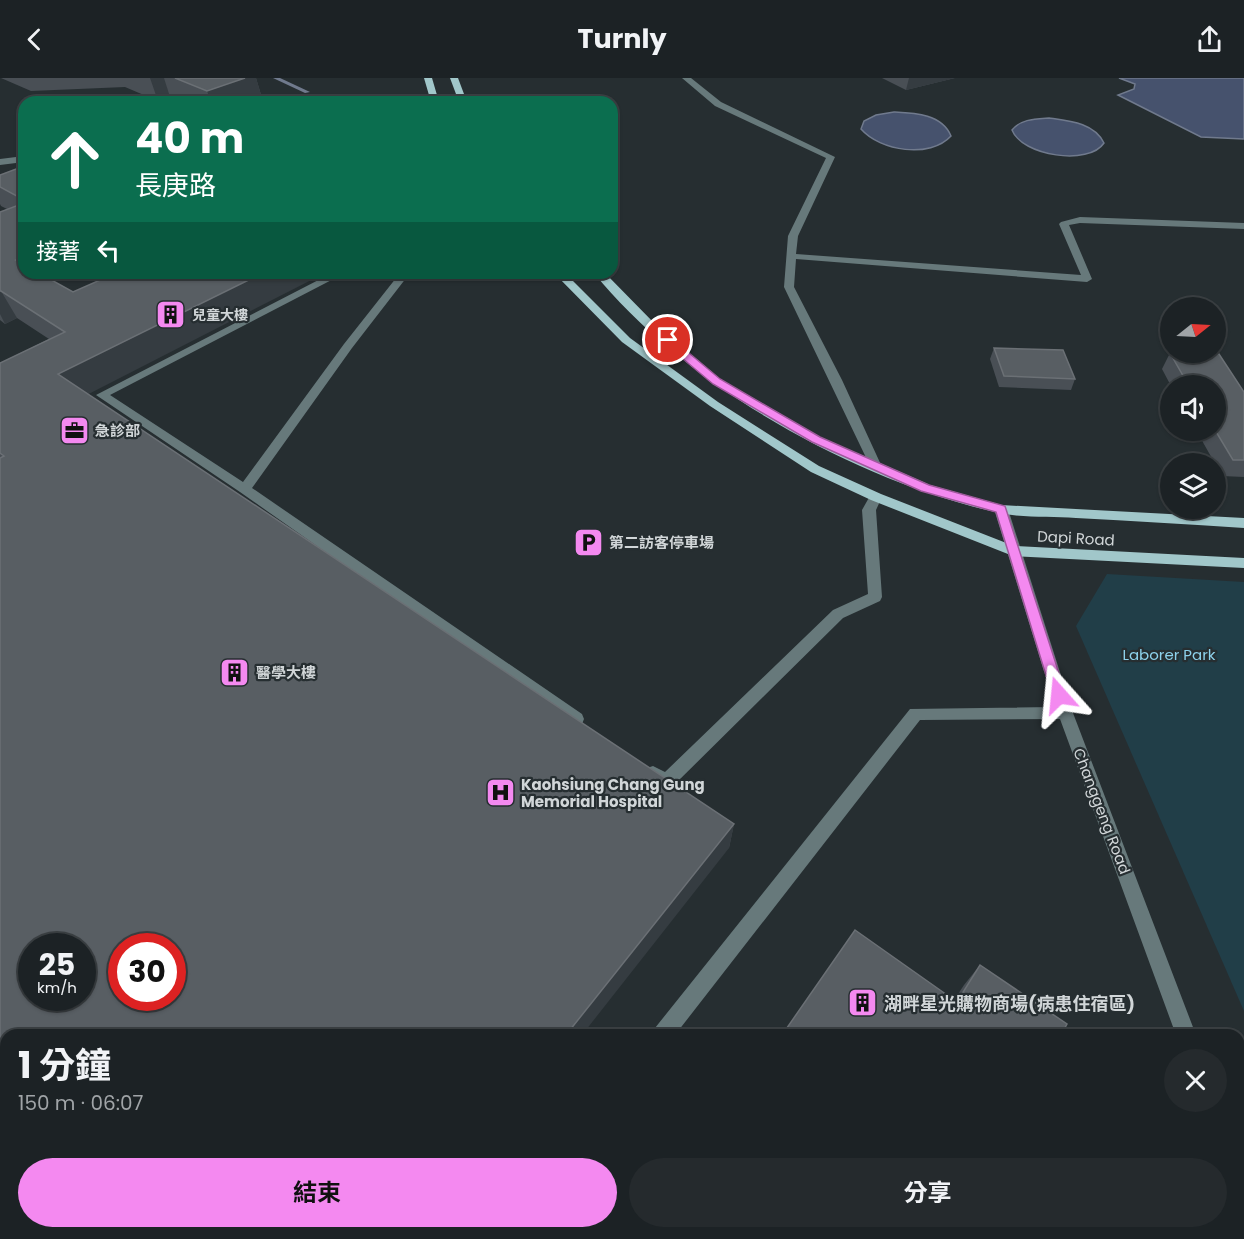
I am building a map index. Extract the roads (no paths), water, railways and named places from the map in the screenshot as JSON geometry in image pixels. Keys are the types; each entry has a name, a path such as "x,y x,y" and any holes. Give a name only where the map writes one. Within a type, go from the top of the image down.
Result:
{"main road":[{"path":"428,78 433,96"},
{"path":"454,78 461,96"},
{"name":"Dapi Road","path":"565,279 626,340 714,404 815,469 876,497 1013,551 1244,563"},
{"name":"Dapi Road","path":"605,279 652,327 717,381 816,440 925,488 1001,509 1244,523"}],"street":[{"path":"686,78 718,104 831,158 793,236 789,287 836,380 876,467"},
{"path":"0,162 18,160"},
{"path":"791,256 1087,279 1064,224 1080,220 1244,226"},
{"path":"328,279 102,395 245,489 588,727"},
{"path":"245,489 348,346 400,279"},
{"path":"636,761 666,782 838,614 875,597 869,510 876,497"},
{"name":"Changgeng Road","path":"1001,509 1065,714 1184,1029"},
{"path":"667,1029 916,714 1065,714"}],"waterway":[{"path":"276,78 307,92"}],"place":[{"name":"兒童大樓","path":"171,315"},
{"name":"急診部","path":"74,430"},
{"name":"第二訪客停車場","path":"588,542"},
{"name":"醫學大樓","path":"235,672"},
{"name":"Kaohsiung Chang Gung Memorial Hospital","path":"500,793"},
{"name":"湖畔星光購物商場(病患住宿區)","path":"863,1003"}],"park label":[{"name":"Laborer Park","path":"1169,654"}]}
